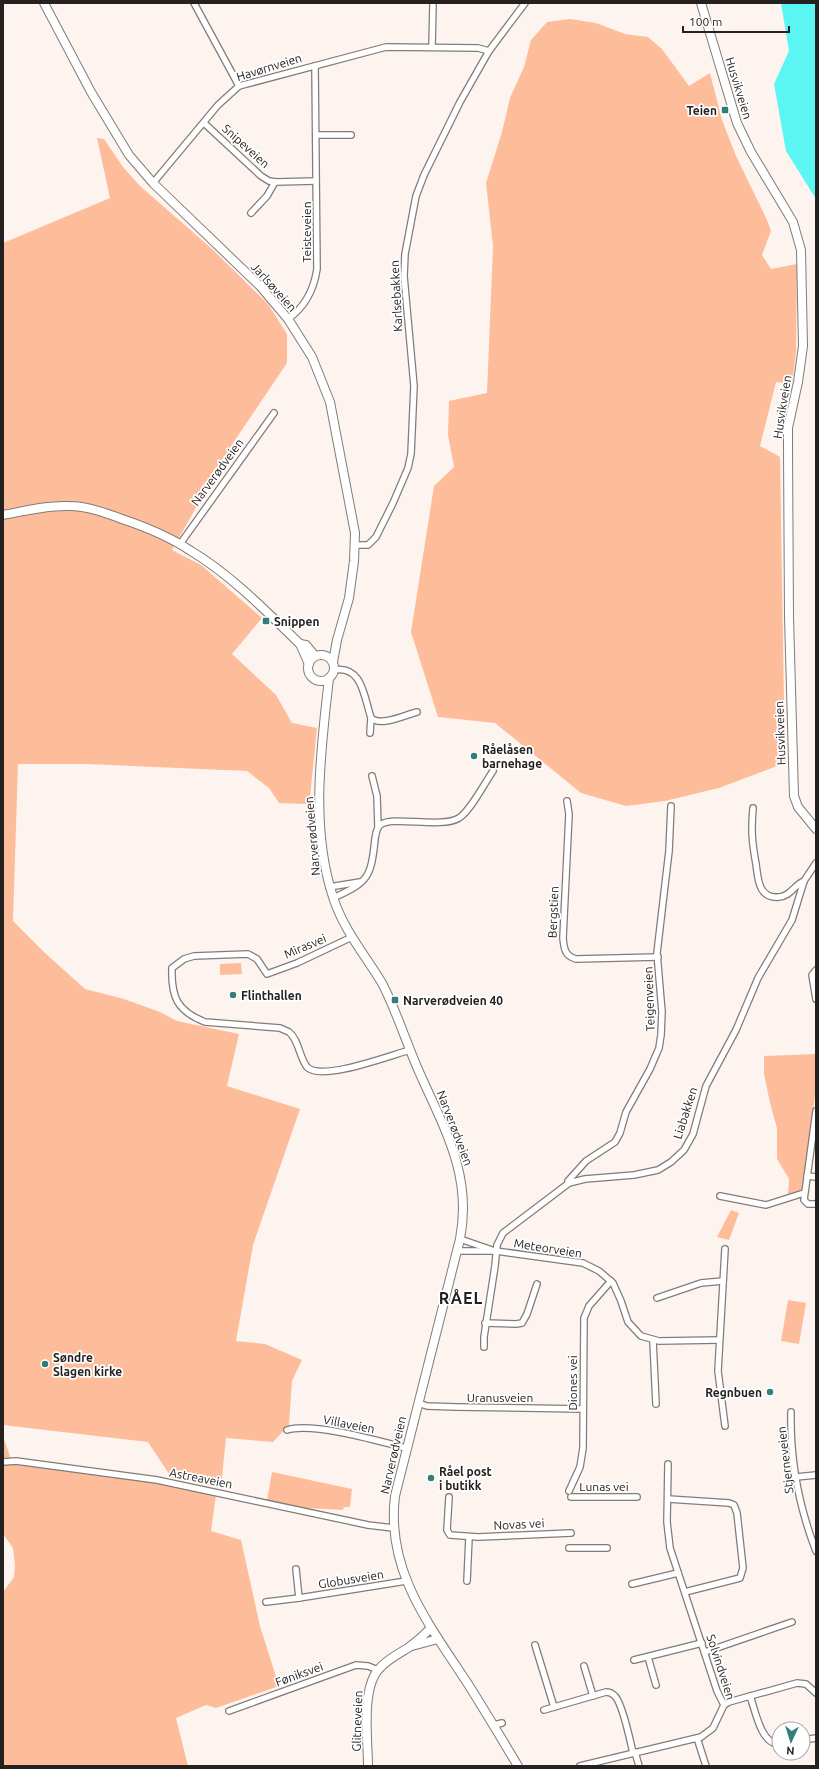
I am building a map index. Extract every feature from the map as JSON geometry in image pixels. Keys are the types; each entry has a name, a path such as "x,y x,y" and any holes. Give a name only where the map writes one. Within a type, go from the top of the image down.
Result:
{"main road":[{"name":"Jarlsøveien","path":"44,3 118,139 129,155 153,183 260,286 288,319 312,357 330,402 352,514 355,545 349,598 337,640 333,666"},
{"name":"Husvikveien","path":"701,3 737,123 751,152 793,222 801,250 803,346 798,382 788,428 789,617 794,796 798,807 816,829"},
{"path":"3,515 44,507 84,507 129,521 180,544 192,551 226,577 300,644 309,664 310,675 317,680 327,697"},
{"name":"Jarlsøveien","path":"319,655 337,640"},
{"path":"300,644 306,645 333,666"},
{"path":"309,664 319,655"},
{"name":"Narverødveien","path":"333,666 329,678 319,778 321,837 324,864 333,898 352,937 388,995 410,1050 450,1141 460,1176 464,1204 460,1239 395,1496 393,1528 398,1558 406,1581 431,1628 498,1724 518,1766"},
{"path":"317,680 321,681 329,678"},
{"name":"Glitneveien","path":"368,1766 368,1695 378,1670 409,1647 431,1628"},
{"name":"Glitneveien","path":"409,1647 438,1639"}],"street":[{"path":"194,3 239,86"},
{"path":"432,47 433,3"},
{"name":"Karlsebakken","path":"355,545 368,545 376,537 401,485 411,454 414,386 404,276 405,254 416,196 424,175 447,127 489,51 525,3"},
{"name":"Havørnveien","path":"153,183 218,105 239,86 386,46 478,48 489,51"},
{"name":"Teisteveien","path":"288,319 306,300 315,284 318,254 315,66"},
{"name":"Snipeveien","path":"204,123 261,176 269,181 316,181"},
{"path":"316,135 351,135"},
{"name":"Snipeveien","path":"251,213 267,196 275,182"},
{"name":"Narverødveien","path":"180,544 274,413"},
{"path":"333,666 354,674 360,684 371,718 370,733"},
{"path":"371,718 374,720 384,721 417,712"},
{"path":"378,827 389,822 416,823 456,819 465,812 493,771"},
{"path":"333,898 362,882 368,876 372,868 376,832 378,827 377,796 372,776"},
{"name":"Bergstien","path":"567,801 569,814 563,938 565,953 576,960 658,957"},
{"name":"Teigenveien","path":"569,1183 568,1181 579,1167 609,1147 617,1139 625,1115 650,1069 659,1048 662,1035 662,1012 658,939 669,851 671,806"},
{"name":"Liabakken","path":"753,808 751,838 757,881 762,891 772,897 784,896 791,893 804,881 816,863"},
{"name":"Liabakken","path":"484,1347 485,1323 495,1266 497,1242 503,1233 569,1183 585,1179 634,1175 658,1170 671,1162 684,1150 693,1134 706,1086 736,1030 758,978 792,920 804,881"},
{"path":"330,887 362,882"},
{"name":"Mirasvei","path":"352,937 297,963 267,974 257,959 248,954 194,956 184,959 172,968 172,989 178,1002 188,1014 194,1018 206,1022 280,1028 289,1032 308,1068 317,1072 339,1071 410,1050"},
{"path":"816,970 812,975 816,999"},
{"path":"816,1108 804,1193 805,1202 816,1204"},
{"path":"807,1176 816,1177"},
{"path":"720,1196 766,1205 804,1193"},
{"path":"460,1239 496,1251"},
{"path":"725,1249 719,1340 718,1385 725,1426"},
{"path":"457,1250 496,1251"},
{"name":"Meteorveien","path":"496,1251 583,1263 599,1271 610,1281 617,1291 626,1317 631,1326 641,1336 653,1341"},
{"name":"Diones vei","path":"569,1491 581,1462 583,1448 584,1318 589,1306 610,1281"},
{"path":"657,1298 701,1283 723,1281"},
{"path":"485,1323 522,1323 527,1314 537,1284"},
{"path":"656,1404 653,1341 719,1340"},
{"name":"Uranusveien","path":"418,1404 450,1407 583,1409"},
{"name":"Stjerneveien","path":"791,1412 796,1477 805,1516 816,1550"},
{"name":"Villaveien","path":"287,1430 295,1428 313,1428 406,1448"},
{"name":"Astreaveien","path":"3,1462 16,1460 140,1477 368,1525 393,1528"},
{"name":"Solvindveien","path":"580,1766 697,1738 713,1728 724,1706 717,1691 684,1592 668,1536 668,1464"},
{"path":"796,1477 816,1476"},
{"name":"Novas vei","path":"449,1497 448,1533 455,1536 468,1537 571,1533"},
{"name":"Lunas vei","path":"571,1497 636,1497"},
{"path":"668,1499 728,1503 734,1505 737,1513 743,1568 740,1578 684,1592"},
{"path":"467,1581 468,1537"},
{"path":"569,1548 607,1548"},
{"path":"296,1569 299,1598"},
{"path":"632,1584 678,1573"},
{"name":"Globusveien","path":"266,1602 406,1581"},
{"path":"705,1652 792,1622"},
{"path":"634,1660 702,1643"},
{"path":"535,1645 554,1707"},
{"path":"648,1657 656,1685"},
{"name":"Føniksvei","path":"229,1711 356,1665 368,1666 378,1670"},
{"path":"584,1666 593,1696"},
{"path":"724,1706 729,1702 797,1683 806,1684 816,1693"},
{"path":"544,1710 608,1692 616,1697 639,1766"},
{"path":"750,1696 764,1735 771,1742"},
{"path":"697,1738 706,1766"}],"shaded area":[{"path":"570,19 596,23 625,34 648,37 662,49 689,86 710,73 722,120 736,156 771,231 762,255 771,269 797,264 796,352 792,384 776,382 760,446 780,457 785,763 719,788 665,801 626,806 581,793 495,723 438,717 411,632 434,486 454,467 448,435 449,401 487,393 493,246 486,183 502,132 510,98 524,67 531,40 547,22"},
{"path":"97,138 104,139 123,167 140,186 211,248 268,304 287,334 287,363 231,446 172,550 201,565 262,618 232,654 276,695 292,723 317,728 310,797 306,804 279,803 269,788 247,771 87,764 18,764 13,921 45,953 85,989 124,999 160,1012 177,1021 239,1034 227,1086 300,1109 253,1245 236,1341 265,1344 302,1360 292,1381 289,1425 273,1442 226,1438 221,1487 171,1477 148,1442 3,1425 3,243 110,198"},
{"path":"241,963 242,974 220,975 220,964"},
{"path":"816,1054 816,1088 803,1190 788,1195 789,1179 777,1159 777,1128 764,1074 764,1056"},
{"path":"731,1210 739,1213 729,1240 717,1237"},
{"path":"788,1300 806,1303 799,1344 781,1341"},
{"path":"3,1436 12,1462 154,1482 216,1495 211,1531 241,1540 260,1626 279,1686 216,1708 206,1705 176,1718 188,1766 3,1766 3,1592 14,1577 15,1565 13,1548 3,1534"},
{"path":"272,1472 352,1489 350,1507 344,1507 343,1510 306,1508 267,1501"}],"water":[{"path":"781,3 816,3 816,199 786,151 774,84 789,51"}],"place":[{"name":"Teien","path":"725,110"},
{"name":"Snippen","path":"266,621"},
{"name":"Råelåsen barnehage","path":"474,756"},
{"name":"Flinthallen","path":"233,995"},
{"name":"Narverødveien 40","path":"395,1000"},
{"name":"Søndre Slagen kirke","path":"45,1364"},
{"name":"Regnbuen","path":"770,1392"},
{"name":"Råel post i butikk","path":"431,1478"}],"district":[{"name":"RÅEL","path":"461,1298"}]}
